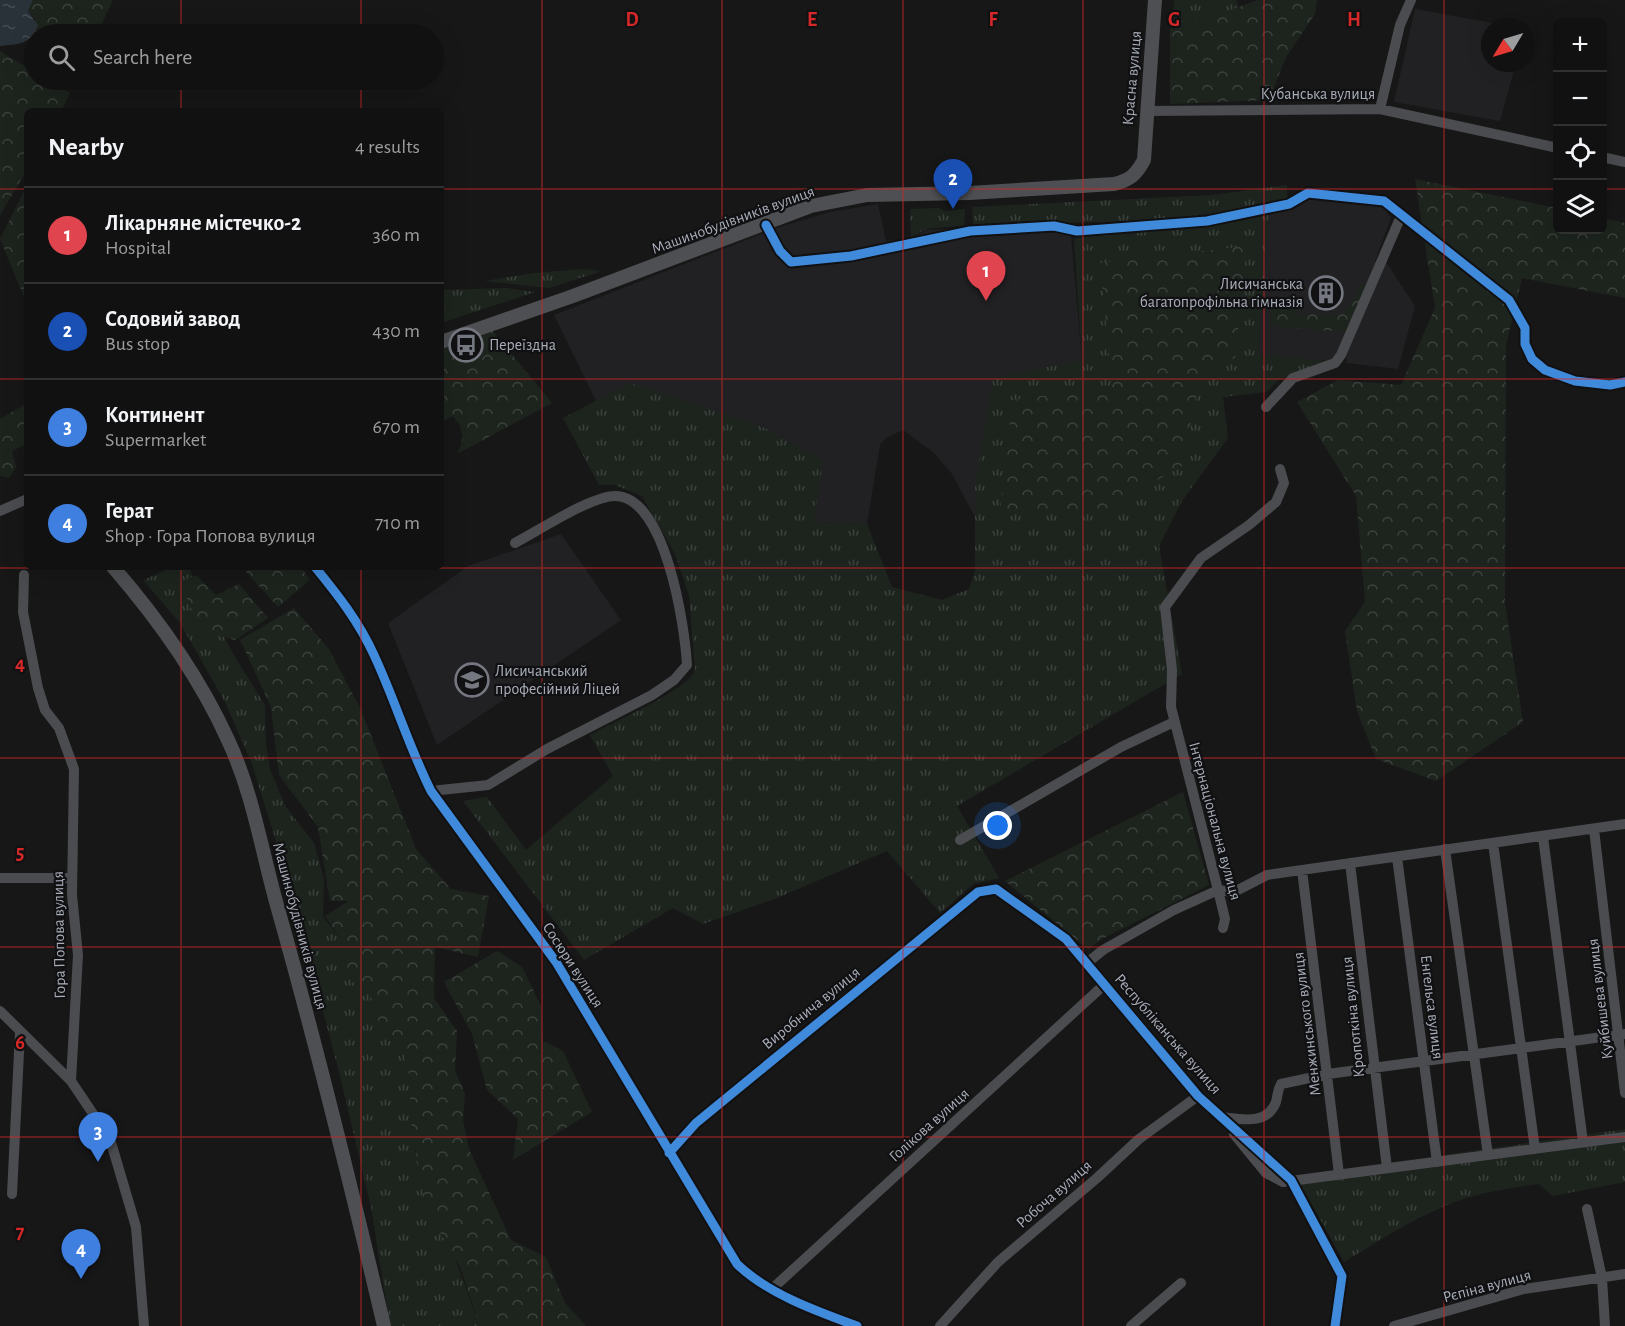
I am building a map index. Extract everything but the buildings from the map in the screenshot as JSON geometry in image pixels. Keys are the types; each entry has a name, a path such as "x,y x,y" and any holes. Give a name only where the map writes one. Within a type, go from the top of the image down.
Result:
{"main road":[{"name":"Красна вулиця","path":"1144,160 1155,0"},
{"name":"Машинобудівників вулиця","path":"444,341 766,225 811,206 867,195 969,193 1114,184 1128,180 1137,173 1144,160"},
{"name":"Машинобудівників вулиця","path":"115,570 165,630 195,677 229,741 242,779 315,1041 384,1326"}],"street":[{"path":"1380,109 1400,25 1412,0"},
{"name":"Кубанська вулиця","path":"1146,111 1380,109 1553,147"},
{"path":"1607,158 1625,162"},
{"path":"766,225 780,251 790,262 851,256 970,231 1054,226 1077,231 1208,222 1289,204 1308,193 1384,201 1509,300 1525,328 1525,344 1532,359 1545,370 1575,381 1610,385 1625,382"},
{"path":"1266,407 1293,378 1335,363 1341,355 1401,216"},
{"name":"Інтернаціональна вулиця","path":"1224,928 1225,919 1218,890 1174,722 1165,607 1201,558 1249,525 1276,502 1284,483 1280,469"},
{"path":"431,791 488,785 547,749 652,695 674,680 687,665 686,642 675,583 664,551 646,516 635,504 617,496 600,499 515,543"},
{"path":"0,511 24,500"},
{"name":"Сосюри вулиця","path":"317,570 357,623 375,656 431,791 556,962 737,1264 748,1275 814,1310 857,1326"},
{"name":"Гора Попова вулиця","path":"24,575 23,612 38,688 45,710 59,728 74,769 72,878 78,954 72,1081"},
{"path":"960,840 1121,747 1174,722"},
{"path":"1087,963 1103,950 1164,916 1218,890 1234,892 1267,875 1625,824"},
{"name":"Куйбишева вулиця","path":"1594,829 1622,1035 1625,1093"},
{"path":"1543,837 1583,1142"},
{"path":"1493,843 1535,1149"},
{"path":"1445,849 1488,1155"},
{"name":"Енгельса вулиця","path":"1397,857 1437,1162"},
{"name":"Кропоткіна вулиця","path":"1350,863 1387,1168"},
{"name":"Менжинського вулиця","path":"1302,870 1339,1174"},
{"path":"0,878 72,878"},
{"name":"Республіканська вулиця","path":"978,892 996,889 1066,939 1198,1096 1291,1180 1342,1276 1335,1326"},
{"name":"Виробнича вулиця","path":"669,1153 696,1123 978,892"},
{"name":"Голікова вулиця","path":"773,1288 1105,984"},
{"path":"0,1011 72,1081 110,1139 136,1227 144,1326"},
{"path":"12,1194 20,1032"},
{"path":"1221,1117 1256,1120 1266,1115 1276,1101 1276,1091 1281,1084 1328,1074 1622,1035"},
{"name":"Робоча вулиця","path":"940,1326 998,1262 1097,1178 1139,1138 1198,1096"},
{"path":"1291,1180 1625,1137"},
{"path":"1587,1209 1602,1278 1605,1326"},
{"name":"Рєпіна вулиця","path":"1394,1326 1524,1289 1625,1274"},
{"path":"1131,1326 1181,1283"}],"shaded area":[{"path":"1415,9 1481,21 1481,72 1514,72 1500,121 1394,102"},
{"name":"Лисичанська багатопрофільна гімназія","path":"1309,198 1382,206 1391,218 1375,261 1383,268 1386,262 1415,306 1398,369 1347,363 1346,356 1328,361 1258,354 1269,214"},
{"path":"878,204 886,241 909,239 927,230 1070,224 1082,360 975,488 976,519 952,474 933,452 903,430 886,438 880,445 867,524 814,522 630,383 596,401 554,315 779,227 830,212"},
{"name":"Лисичанський професійний Ліцей","path":"561,534 621,620 437,745 388,623 468,566"}],"green space":[{"path":"33,0 113,0 102,24 35,24 35,19 28,11"},
{"path":"1174,0 1236,0 1239,7 1194,23 1173,21"},
{"path":"1258,0 1317,0 1315,14 1286,57 1269,100 1170,104 1170,24 1173,21 1194,23"},
{"path":"0,51 24,66 24,90 65,90 70,93 62,108 24,108 24,175 0,215"},
{"path":"1415,179 1553,207 1553,234 1607,234 1607,219 1625,223 1625,298 1522,278 1506,345 1505,603 1523,722 1436,781 1376,759 1357,711 1345,631 1365,602 1356,496 1297,402 1338,380 1401,385 1435,308"},
{"path":"1287,185 1287,199 1213,216 1110,222 973,224 972,207 1213,195"},
{"path":"24,191 24,297 0,239"},
{"path":"939,208 944,211 965,209 964,225 927,229 911,237 910,209"},
{"path":"1269,214 1258,354 1328,361 1277,381 1267,392 1223,397 1228,438 1182,501 1159,546 1182,674 957,806 999,878 973,884 940,913 887,851 777,898 703,924 673,908 584,960 463,801 487,797 526,850 613,776 590,735 664,697 695,671 689,595 675,554 642,496 615,485 599,485 563,418 630,383 765,428 823,461 814,522 867,524 892,587 942,600 969,589 975,571 975,488 993,378 1082,360 1074,240 1080,235 1216,225"},
{"path":"1247,246 1235,358 1201,372 1182,466 1098,514 1000,512 1012,400 1112,386 1100,263"},
{"path":"582,269 602,271 549,288 485,281 533,273"},
{"path":"1365,284 1364,293 1346,332 1270,326 1271,302 1298,303 1298,314 1342,314 1354,300 1359,285"},
{"path":"507,288 535,292 444,322 444,290"},
{"path":"492,330 552,403 457,454 462,438 459,425 453,416 444,420 444,347"},
{"path":"24,405 24,445 12,451 16,467 9,478 0,476 0,419"},
{"path":"166,570 191,570 193,580 235,657 265,705 266,743 270,770 286,807 314,843 324,879 323,917 341,940 349,979 371,994 401,1044 410,1079 410,1117 416,1154 480,1326 390,1326 371,1207 339,1072 289,883 252,764 225,702 180,623 143,580"},
{"path":"248,570 303,570 310,580 278,607 246,572"},
{"path":"196,575 216,595 239,584 268,618 235,640 201,631 180,582"},
{"path":"294,608 329,649 361,710 416,849 451,889 489,896 478,957 435,947 434,998 457,1031 455,1070 465,1094 463,1120 469,1149 511,1240 546,1257 565,1303 586,1326 480,1326 460,1267 425,1207 410,1117 410,1079 401,1044 379,1023 370,994 349,979 341,940 325,916 349,901 330,901 318,827 279,775 271,707 240,640"},
{"path":"1183,792 1209,885 1102,939 1088,949 1005,881"},
{"path":"497,951 522,967 541,1006 543,1041 563,1051 592,1112 513,1160 518,1119 487,1090 472,1034 444,982"},
{"path":"1625,1129 1625,1182 1553,1196 1539,1184 1480,1194 1419,1218 1344,1262 1296,1176"}],"water":[{"path":"0,0 33,0 28,11 37,24 24,24 24,42 0,46"}],"cycle path":[{"path":"766,225 780,251 791,262 851,256 970,231 1054,226 1077,231 1207,221 1289,204 1308,193 1384,201 1509,300 1525,328 1525,344 1532,359 1545,370 1575,381 1610,385 1625,382"},
{"path":"317,570 362,631 382,672 431,791 556,962 737,1264 749,1275 778,1293 809,1308 857,1326"},
{"path":"669,1153 696,1123 978,892 996,889 1066,939 1198,1096 1291,1180 1342,1276 1335,1326"}],"place":[{"name":"Содовий завод","path":"953,209"},
{"name":"Лисичанська багатопрофільна гімназія","path":"1326,293"},
{"name":"Лікарняне містечко-2","path":"986,301"},
{"name":"Переїздна","path":"466,345"},
{"name":"Лисичанський професійний Ліцей","path":"472,680"},
{"name":"Континент","path":"98,1162"},
{"name":"Герат","path":"81,1279"}]}
